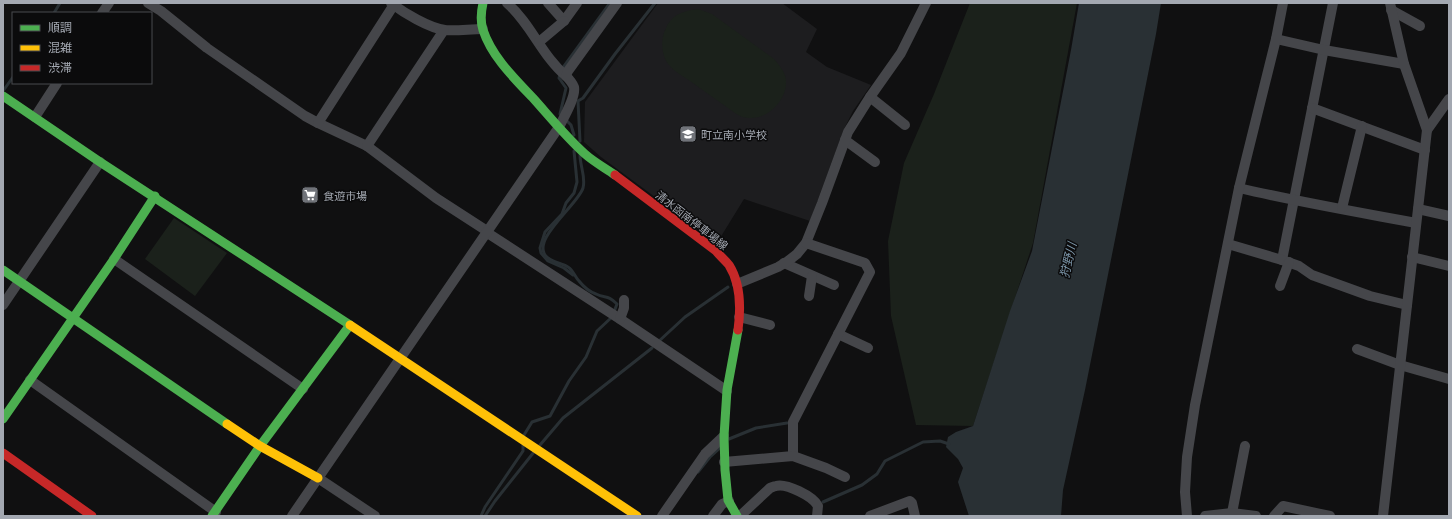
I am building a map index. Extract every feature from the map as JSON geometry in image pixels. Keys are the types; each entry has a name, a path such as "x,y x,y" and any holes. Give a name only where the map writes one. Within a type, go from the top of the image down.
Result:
{"street":[{"path":"103,12 109,3"},
{"path":"148,3 161,11 207,48 318,124 367,146 436,198 726,390"},
{"name":"清水函南停車場線","path":"483,3 481,15 483,29 491,46 508,71 573,143 719,254 730,269 737,284 740,301 739,317 726,390 724,462 729,500 737,516"},
{"path":"292,516 486,231 559,127 574,94 572,82 556,67 524,20 508,3"},
{"path":"548,3 564,21"},
{"path":"539,42 564,21 577,3"},
{"path":"566,76 571,65 617,3"},
{"path":"737,284 784,263 797,254 806,242 845,140 870,97 901,54 926,3"},
{"path":"1187,516 1184,492 1187,457 1205,352 1239,188 1276,39 1283,3"},
{"path":"1280,286 1286,261 1312,108 1333,3"},
{"path":"318,124 393,4 433,27 444,30 483,29"},
{"path":"1390,7 1420,26"},
{"path":"1383,516 1427,130 1404,64 1390,7"},
{"path":"367,146 444,30"},
{"path":"1276,39 1324,50 1404,64"},
{"path":"35,117 56,84"},
{"path":"3,96 100,162 155,196 637,516"},
{"path":"870,97 905,125"},
{"path":"1427,130 1449,99"},
{"path":"1312,108 1425,150"},
{"path":"1342,208 1362,126"},
{"path":"845,140 875,162"},
{"path":"3,305 100,162"},
{"path":"1239,188 1295,201 1342,208 1416,223"},
{"path":"3,419 74,317 155,196"},
{"path":"1418,208 1449,216"},
{"path":"793,456 793,422 870,272 866,263 806,242"},
{"path":"1228,244 1286,261 1299,266 1312,275 1370,296 1407,305"},
{"path":"1412,257 1449,266"},
{"path":"114,258 304,389"},
{"path":"784,263 834,286"},
{"path":"3,270 74,317 260,446 318,478 375,516"},
{"path":"809,296 812,276"},
{"path":"620,319 624,308 624,300"},
{"path":"739,317 770,325"},
{"path":"30,380 214,514 260,446 304,389 350,325"},
{"path":"838,334 868,348"},
{"path":"1358,349 1400,365 1449,379"},
{"path":"662,516 705,454 724,436"},
{"path":"1232,513 1245,446"},
{"path":"3,453 92,516"},
{"path":"724,462 793,456 845,477"},
{"path":"740,516 770,488 780,486 789,487 814,499 818,506 817,516"},
{"path":"713,516 722,504 729,500"},
{"path":"870,516 911,501 915,516"},
{"path":"1274,516 1283,506 1330,516"},
{"path":"1205,516 1232,513 1256,516"}],"shaded area":[{"path":"658,3 782,3 817,29 806,52 827,67 871,85 853,111 844,129 810,221 744,199 717,243 601,157 584,142 585,102"},
{"path":"970,3 1077,3 1033,243 973,426 916,425 891,316 888,241 904,163 934,94"},
{"path":"698,9 712,14 774,59 780,66 786,78 785,88 780,101 770,112 757,117 748,118 740,116 677,72 667,62 663,53 662,42 664,32 669,23 679,14"},
{"path":"174,218 227,253 195,296 145,259"}],"water":[{"name":"狩野川","path":"1079,3 1161,3 1085,390 1063,490 1061,516 969,516 958,482 963,468 958,459 946,447 948,437 956,432 973,426 1010,311 1032,251"}],"waterway":[{"path":"55,12 60,3"},
{"path":"562,69 610,3"},
{"path":"580,141 578,101 583,98 655,3"},
{"path":"560,74 559,78 566,88 560,114 571,125 574,135"},
{"path":"3,91 12,78"},
{"path":"573,275 564,268 548,261 541,253 540,248 545,232 562,214 566,203 574,193 577,182 574,151"},
{"path":"524,435 532,422 550,416 569,381 586,357 597,331 612,317 617,304 609,298 589,290 581,283 570,268 550,260 543,251 544,243 549,233 583,188 584,180 580,155"},
{"path":"658,342 685,317 728,287"},
{"path":"540,445 563,418 652,348"},
{"path":"729,439 756,428 787,423"},
{"path":"823,502 862,485 877,474 885,461 923,442 940,441 949,444"},
{"path":"481,516 485,507 523,451 523,445"},
{"path":"698,472 710,457 720,448"},
{"path":"485,516 534,452"}],"traffic: fast":[{"path":"483,3 481,16 483,30 492,49 504,67 585,154 615,175"},
{"path":"3,96 100,162 350,325"},
{"path":"3,419 114,259 155,196"},
{"path":"3,270 227,424"},
{"path":"212,516 260,446 350,325"},
{"path":"737,516 728,500 724,436 727,390 738,330"}],"traffic: slow":[{"path":"350,325 637,516"},
{"path":"227,424 260,446 318,478"}],"traffic: jam":[{"path":"615,175 716,251 729,265 738,288 740,313 738,330"},
{"path":"3,453 92,516"}],"place":[{"name":"町立南小学校","path":"688,134"},
{"name":"食遊市場","path":"310,195"}]}
